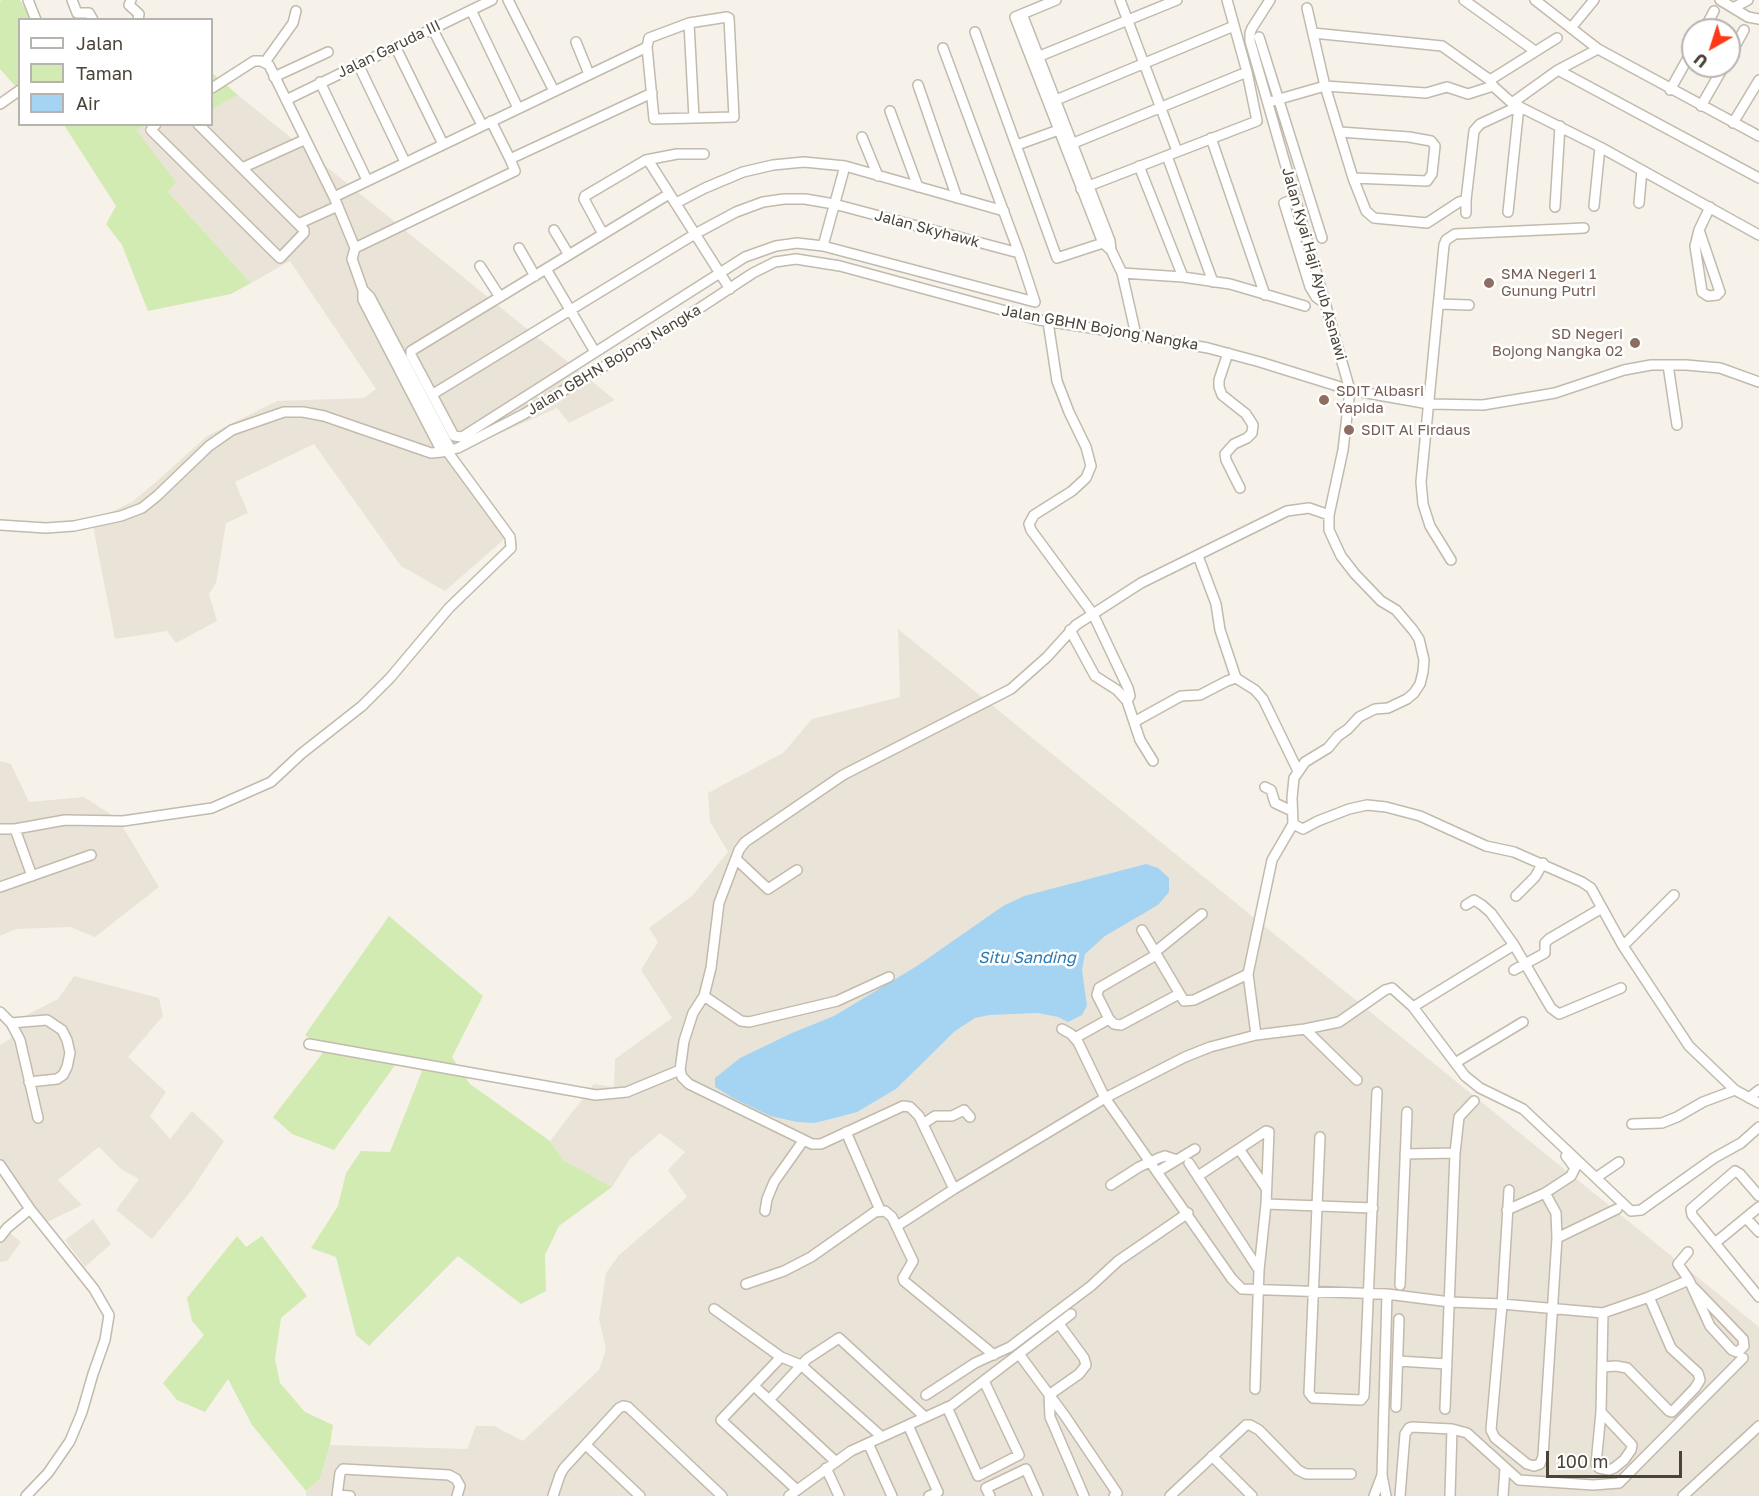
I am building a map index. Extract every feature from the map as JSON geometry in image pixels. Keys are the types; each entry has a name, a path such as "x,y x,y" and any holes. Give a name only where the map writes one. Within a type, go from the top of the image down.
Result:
{"street":[{"path":"28,0 35,18"},
{"path":"72,0 77,14 89,13 92,18"},
{"path":"131,0 129,4 139,14 138,18"},
{"name":"Jalan Garuda III","path":"286,100 492,0"},
{"path":"508,0 554,91"},
{"path":"1056,0 1022,14 1035,58 1085,188 1122,273 1136,335"},
{"path":"1120,0 1177,151"},
{"path":"1035,58 1177,0"},
{"path":"1085,188 1257,121 1247,72 1227,0"},
{"name":"Jalan Kyai Haji Ayub Asnawi","path":"1270,0 1250,33 1274,100 1294,199 1350,390 1343,450 1329,515 1329,530 1341,556 1381,601 1396,610 1419,639 1423,649 1424,672 1420,684 1407,699 1388,708 1375,709 1359,717 1328,748 1305,762 1298,771"},
{"path":"1464,0 1535,51"},
{"path":"1572,28 1594,0"},
{"path":"1720,0 1748,17 1759,19"},
{"path":"1733,8 1748,0"},
{"path":"1538,1 1572,28 1591,52 1759,136"},
{"path":"1307,8 1325,86 1353,178 1366,211 1374,218 1382,220 1427,223 1459,202 1466,200"},
{"path":"471,10 518,108"},
{"path":"1710,18 1714,11"},
{"path":"265,62 293,23 296,12"},
{"path":"729,18 735,115 733,118 654,118 647,47 649,38 689,23 729,18"},
{"path":"689,23 694,118"},
{"path":"1056,100 1234,26"},
{"path":"432,28 482,125"},
{"path":"1741,35 1744,30"},
{"path":"975,32 1057,258 1108,245"},
{"path":"1312,33 1442,46 1515,104 1600,147 1759,236"},
{"path":"1259,37 1274,100 1321,234 1304,235"},
{"path":"1274,100 1325,86 1405,93 1426,93 1447,87 1468,94 1491,83 1557,38"},
{"path":"576,42 589,74"},
{"path":"395,46 443,144"},
{"path":"298,224 367,180 647,47"},
{"path":"943,48 1004,211 1035,302 1044,321 1057,381 1086,447 1091,466 1086,478 1072,491 1034,515 1029,524 1031,530 1093,614 1128,688 1130,696 1127,701"},
{"path":"274,77 328,52"},
{"path":"1466,213 1474,131 1480,124 1515,104 1558,70 1591,52"},
{"path":"1035,58 1056,100 1062,128"},
{"path":"0,830 65,820 134,819 219,806 271,782 301,754 362,706 390,678 449,608 511,548 510,537 447,451 363,300 362,287 352,259 355,248 336,201 268,65 265,62 254,61 213,87"},
{"path":"358,64 405,162"},
{"path":"1558,70 1759,178"},
{"path":"1670,90 1681,70"},
{"path":"1069,145 1247,72"},
{"path":"1701,106 1717,78"},
{"path":"1733,123 1759,80"},
{"path":"320,82 367,180"},
{"path":"918,85 957,198"},
{"path":"0,104 18,91"},
{"path":"510,159 652,93"},
{"path":"1508,212 1515,104"},
{"path":"890,111 918,188"},
{"path":"355,248 515,171 491,121"},
{"path":"154,126 151,130 279,257 282,256 304,232 200,126"},
{"path":"1555,207 1560,126"},
{"path":"1017,145 1062,128"},
{"path":"1340,132 1409,137 1431,141 1434,146 1432,174 1427,181 1353,178"},
{"path":"862,137 878,176"},
{"path":"1211,138 1265,295"},
{"path":"242,168 304,140"},
{"path":"1594,206 1600,147"},
{"path":"603,234 584,199 585,196 648,160 677,154 704,154"},
{"path":"1167,156 1213,282"},
{"path":"648,160 729,289"},
{"path":"676,203 726,178 773,165 804,162 845,166 1004,211"},
{"path":"823,246 845,166"},
{"path":"1139,166 1183,277"},
{"path":"1639,203 1642,170"},
{"path":"669,194 411,351 411,355 454,436 462,437 755,252 776,246 797,243 823,246 1035,302"},
{"name":"Jalan Skyhawk","path":"433,394 695,234 736,212 763,202 805,199 834,204 1019,253"},
{"path":"1294,199 1284,203 1310,287 1324,303"},
{"path":"1699,230 1720,292 1718,295 1708,296 1702,292 1695,246 1699,230 1710,207"},
{"path":"1451,560 1430,526 1421,482 1444,245 1455,234 1584,228"},
{"path":"554,230 569,255"},
{"path":"519,248 535,276"},
{"name":"Jalan GBHN Bojong Nangka","path":"447,451 473,442 524,414 677,323 753,273 775,262 796,259 840,266 1044,321 1136,335 1228,353 1350,390 1429,404 1461,406 1555,393 1637,367 1668,365 1720,368 1759,382"},
{"path":"480,266 500,297"},
{"path":"546,269 595,352"},
{"path":"1122,273 1183,277 1213,282 1305,306"},
{"path":"1439,304 1469,305"},
{"path":"1228,353 1219,380 1222,396 1246,414 1254,425 1252,433 1247,438 1234,444 1224,454 1240,488"},
{"path":"1668,365 1677,425"},
{"path":"0,525 46,528 74,526 121,516 142,508 209,446 232,429 284,412 303,412 324,416 432,453 447,451"},
{"path":"954,1189 914,1109 903,1106 821,1144 812,1144 689,1084 682,1077 680,1070 684,1041 693,1013 704,996 713,953 719,903 745,842 843,775 1011,689 1047,657 1071,630 1141,583 1287,511 1309,508 1329,515"},
{"path":"1198,556 1216,604 1220,630 1236,678 1255,690 1263,699 1298,771 1293,785 1293,824 1272,860 1248,974 1256,1035"},
{"path":"1071,630 1095,676 1117,690 1127,701 1140,740 1153,761"},
{"path":"1134,722 1181,696 1200,695 1236,678"},
{"path":"1265,787 1271,790 1275,803 1292,811"},
{"path":"1293,824 1304,830 1318,821 1349,809 1367,805 1386,807 1420,816 1486,846 1515,852 1544,863 1587,885 1591,888 1623,946 1689,1046 1735,1090 1759,1103"},
{"path":"15,829 32,876"},
{"path":"0,887 91,855"},
{"path":"736,859 768,889 797,870"},
{"path":"1516,896 1535,877 1544,863"},
{"path":"1623,946 1674,895"},
{"path":"1466,905 1474,900 1491,913 1514,945 1551,1008 1558,1014 1621,988"},
{"path":"1514,970 1545,953 1545,944 1549,939 1602,908"},
{"path":"1179,993 1121,1024 1114,1024 1109,1019 1097,995 1099,988 1156,953 1202,914"},
{"path":"1142,930 1184,1001 1188,1002 1248,974"},
{"path":"1413,1007 1514,945"},
{"path":"704,996 741,1021 749,1022 823,1006 889,977"},
{"path":"897,1226 1105,1098 1192,1054 1256,1035 1339,1022 1389,988 1396,990 1413,1007 1471,1082 1522,1109 1631,1211 1641,1210 1714,1158 1741,1143 1759,1127"},
{"path":"0,1012 11,1023 20,1040 38,1118"},
{"path":"1075,1038 1109,1019"},
{"path":"11,1023 48,1020 62,1030 68,1040 70,1053 63,1075 57,1079 29,1082"},
{"path":"1455,1063 1523,1022"},
{"path":"1062,1029 1075,1038 1105,1098 1242,1289 1387,1294 1450,1302 1603,1313 1691,1284"},
{"path":"1305,1029 1357,1080"},
{"path":"309,1044 596,1095 627,1092 680,1070"},
{"path":"1632,1124 1662,1123 1703,1102 1735,1090"},
{"path":"1749,1098 1759,1090"},
{"path":"1320,1137 1309,1394 1314,1398 1363,1399 1377,1092"},
{"path":"1445,1409 1455,1153 1459,1117 1474,1101"},
{"path":"923,1124 935,1116 952,1116 964,1110 970,1117"},
{"path":"1400,1285 1407,1112"},
{"path":"1198,1176 1269,1131 1266,1204 1259,1270 1255,1389"},
{"path":"846,1132 880,1210 889,1213 913,1261 903,1278 904,1281 994,1355"},
{"path":"1508,1210 1545,1193 1571,1176 1575,1168 1563,1153 1541,1133"},
{"path":"765,1211 774,1182 803,1141"},
{"path":"1157,1172 1195,1149"},
{"path":"1239,1149 1266,1188"},
{"path":"1405,1154 1455,1153"},
{"path":"1111,1185 1150,1162 1165,1156 1177,1160"},
{"path":"1597,1178 1619,1162"},
{"path":"1189,1163 1259,1270"},
{"path":"0,1165 30,1209 102,1301 109,1315 109,1324 82,1412 70,1441 48,1473 26,1496"},
{"path":"1759,1196 1735,1171 1691,1209 1692,1215 1759,1297"},
{"path":"1509,1190 1491,1430 1495,1438 1527,1464 1534,1466 1540,1464 1544,1456 1557,1213"},
{"path":"1545,1193 1571,1230"},
{"path":"1266,1204 1373,1208"},
{"path":"1715,1243 1759,1207"},
{"path":"0,1237 7,1228 30,1209"},
{"path":"1557,1238 1617,1209"},
{"path":"746,1284 784,1271 811,1257 880,1210"},
{"path":"926,1395 975,1364 1010,1347 1091,1286 1118,1261 1188,1213"},
{"path":"1746,1218 1759,1233"},
{"path":"1688,1252 1678,1264 1691,1284 1710,1326 1732,1350 1737,1352 1740,1350 1744,1346 1743,1340 1691,1284"},
{"path":"1386,1496 1382,1475 1387,1294"},
{"path":"1602,1367 1627,1368 1672,1412 1695,1388 1700,1380 1698,1373 1671,1348 1649,1297"},
{"path":"714,1309 781,1357 801,1365 882,1437"},
{"path":"1601,1412 1632,1445 1624,1460 1609,1470 1599,1468 1596,1464 1601,1412 1603,1313"},
{"path":"781,1357 721,1420 791,1494 836,1461 868,1443 947,1407 1071,1314"},
{"path":"1396,1407 1399,1319"},
{"path":"1049,1395 1079,1374 1086,1365 1084,1358 1059,1323"},
{"path":"770,1400 807,1359 839,1338 925,1417"},
{"path":"1019,1354 1117,1493 1114,1496"},
{"path":"1400,1496 1406,1431 1413,1427 1452,1429 1467,1433 1519,1480 1593,1485 1614,1484 1624,1480 1743,1358"},
{"path":"1398,1361 1447,1364"},
{"path":"947,1407 978,1476 1019,1455 984,1381"},
{"path":"754,1386 836,1461"},
{"path":"1049,1395 1050,1417 1084,1496"},
{"path":"555,1496 564,1468 623,1406 628,1407 722,1496"},
{"path":"908,1425 938,1492 929,1496"},
{"path":"1175,1495 1240,1429 1250,1425 1259,1430 1298,1470 1306,1474 1351,1474"},
{"path":"1450,1496 1452,1429"},
{"path":"1683,1496 1758,1429"},
{"path":"868,1443 892,1496"},
{"path":"586,1445 640,1496"},
{"path":"1212,1456 1252,1496"},
{"path":"826,1468 839,1496"},
{"path":"1503,1496 1505,1468"},
{"path":"350,1496 337,1496 340,1473 343,1469 449,1475 456,1479 460,1486 457,1496"},
{"path":"990,1496 986,1488 1026,1469 1038,1496"},
{"path":"1374,1496 1382,1475"},
{"path":"1592,1496 1593,1485"}],"shaded area":[{"path":"238,95 615,400 569,423 557,408 456,453 509,535 445,591 401,566 314,444 235,482 248,513 226,523 216,583 209,594 217,621 176,643 167,631 115,639 92,521 132,502 207,436 277,401 364,398 376,389 290,261 251,283 168,192 175,182 135,130 144,126 213,126 213,108"},
{"path":"898,629 1759,1327 1759,1496 306,1496 306,1491 320,1479 330,1445 467,1449 476,1426 494,1426 523,1441 599,1370 606,1349 599,1319 606,1273 619,1255 687,1197 668,1170 685,1152 660,1133 630,1159 612,1187 563,1160 550,1141 594,1084 614,1087 615,1059 672,1018 641,970 658,942 649,928 692,896 728,852 710,822 708,793 783,753 812,719 900,697"},
{"path":"0,761 11,764 29,802 84,797 118,819 159,887 95,937 70,927 16,929 0,936"},
{"path":"74,976 159,998 163,1016 128,1057 166,1092 150,1116 170,1139 192,1111 224,1141 191,1191 152,1239 116,1210 139,1179 121,1169 99,1147 58,1180 82,1205 41,1225 0,1163 0,1045 17,1035 17,1020 58,999"},
{"path":"93,1219 111,1244 85,1267 65,1240"},
{"path":"0,1225 21,1242 7,1261 0,1262"}],"green space":[{"path":"20,0 31,18 18,18 17,88 0,69 0,1"},
{"path":"213,74 238,95 213,108"},
{"path":"65,126 144,126 136,130 176,182 168,192 251,283 231,294 148,311 122,245 106,224 116,206"},
{"path":"389,916 483,996 452,1057 470,1084 550,1141 563,1160 612,1187 559,1226 545,1255 546,1291 521,1304 458,1256 369,1346 356,1335 336,1257 311,1248 338,1206 346,1173 361,1151 390,1152 422,1071 398,1061 334,1150 292,1134 273,1117 325,1050 305,1035"},
{"path":"237,1236 246,1247 262,1236 307,1296 281,1318 275,1359 280,1383 305,1412 333,1425 320,1479 306,1491 252,1425 228,1379 205,1412 177,1400 163,1383 204,1335 192,1321 187,1298"}],"water":[{"name":"Situ Sanding","path":"1146,864 1158,868 1169,878 1169,892 1158,905 1105,936 1085,954 1082,970 1087,1006 1082,1015 1068,1022 1058,1017 1038,1013 990,1015 975,1018 955,1031 896,1089 857,1112 814,1123 770,1116 715,1087 715,1078 740,1058 834,1016 917,966 1003,906 1024,896"}],"place":[{"name":"SMA Negeri 1 Gunung Putri","path":"1489,283"},
{"name":"SD Negeri Bojong Nangka 02","path":"1635,343"},
{"name":"SDIT Albasri Yapida","path":"1324,400"},
{"name":"SDIT Al Firdaus","path":"1349,430"}]}
